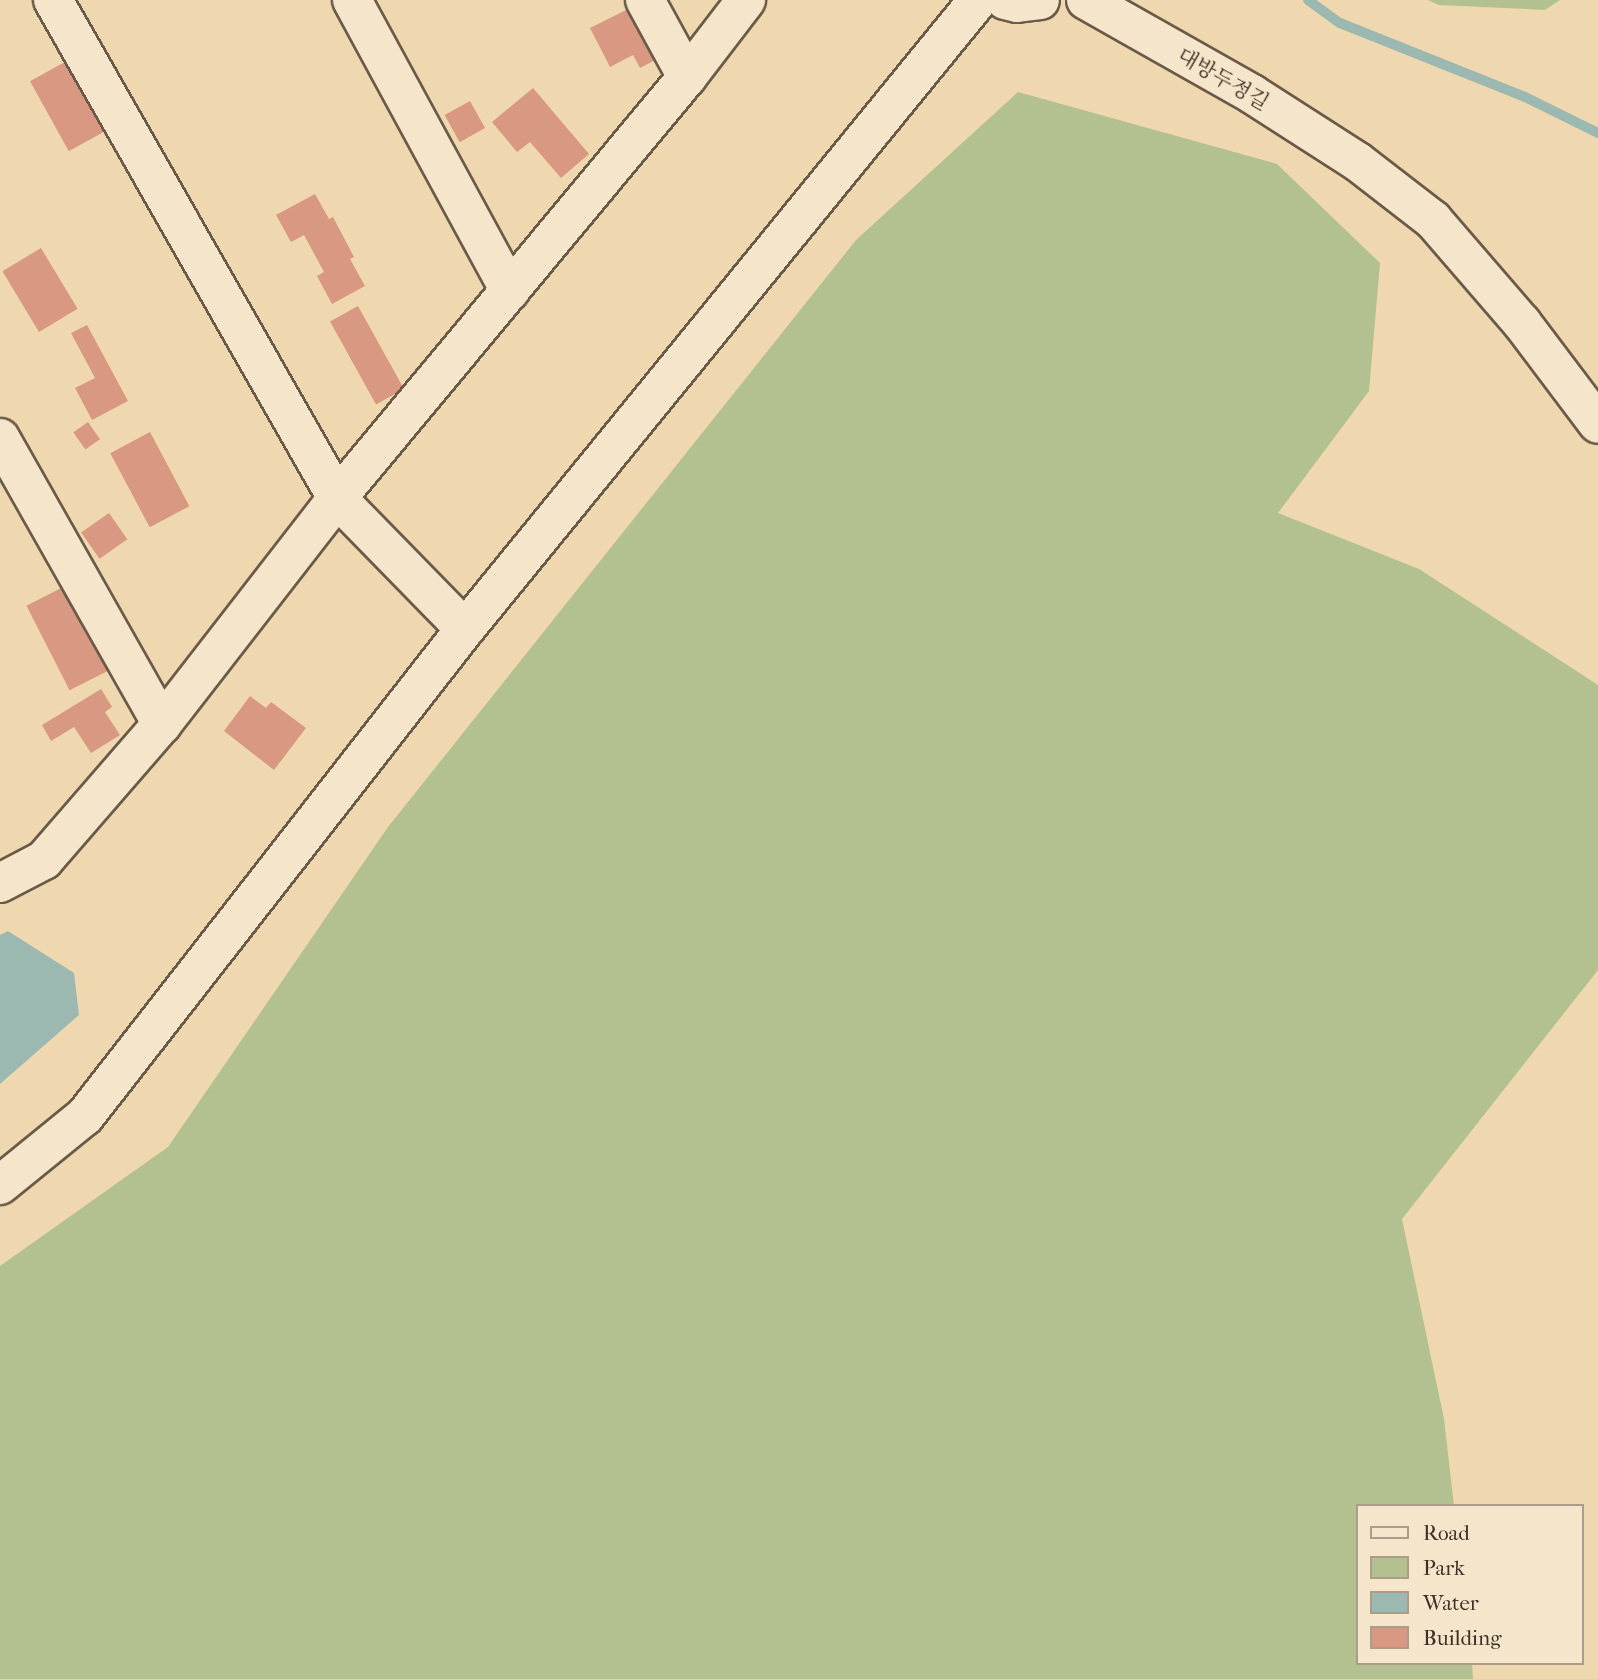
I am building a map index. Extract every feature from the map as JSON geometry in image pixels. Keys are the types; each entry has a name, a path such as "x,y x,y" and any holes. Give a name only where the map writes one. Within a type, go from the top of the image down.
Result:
{"street":[{"path":"52,0 337,498 465,629"},
{"path":"352,0 510,291"},
{"path":"645,0 687,77"},
{"path":"0,883 44,860 162,724 337,498 687,77 746,0"},
{"path":"0,1185 85,1116 465,629 978,0"},
{"path":"1005,0 1017,3 1040,0"},
{"name":"대방두정길","path":"1086,0 1252,94 1358,162 1433,220 1522,323 1598,424"},
{"path":"0,438 162,724"}],"green space":[{"path":"1428,0 1560,0 1545,10 1439,5"},
{"path":"1018,92 1277,164 1380,263 1369,391 1278,513 1419,569 1598,685 1598,970 1402,1219 1444,1419 1454,1504 1356,1504 1356,1665 1472,1665 1473,1679 0,1679 0,1266 168,1147 388,827 856,240"}],"water":[{"path":"8,931 74,973 79,1015 0,1084 0,935"}],"building":[{"path":"636,5 663,56 640,68 633,55 610,67 590,28"},
{"path":"72,58 111,128 69,151 30,81"},
{"path":"533,88 589,154 561,178 530,142 517,152 492,122"},
{"path":"470,101 485,128 460,142 445,115"},
{"path":"315,194 329,219 333,217 354,257 350,259 365,286 332,304 317,276 324,272 304,235 291,242 276,215"},
{"path":"41,248 78,309 39,332 2,271"},
{"path":"358,306 404,389 376,405 330,322"},
{"path":"87,325 128,401 92,420 75,388 95,378 71,333"},
{"path":"88,422 100,439 85,450 73,432"},
{"path":"150,432 189,506 150,527 110,453"},
{"path":"109,513 127,539 100,559 81,533"},
{"path":"71,583 114,668 70,690 26,606"},
{"path":"101,689 112,707 105,712 120,735 91,753 74,727 51,741 42,725"},
{"path":"250,696 266,708 271,702 306,728 274,770 224,731"}],"waterway":[{"path":"1308,0 1340,23 1525,97 1598,133"}]}
